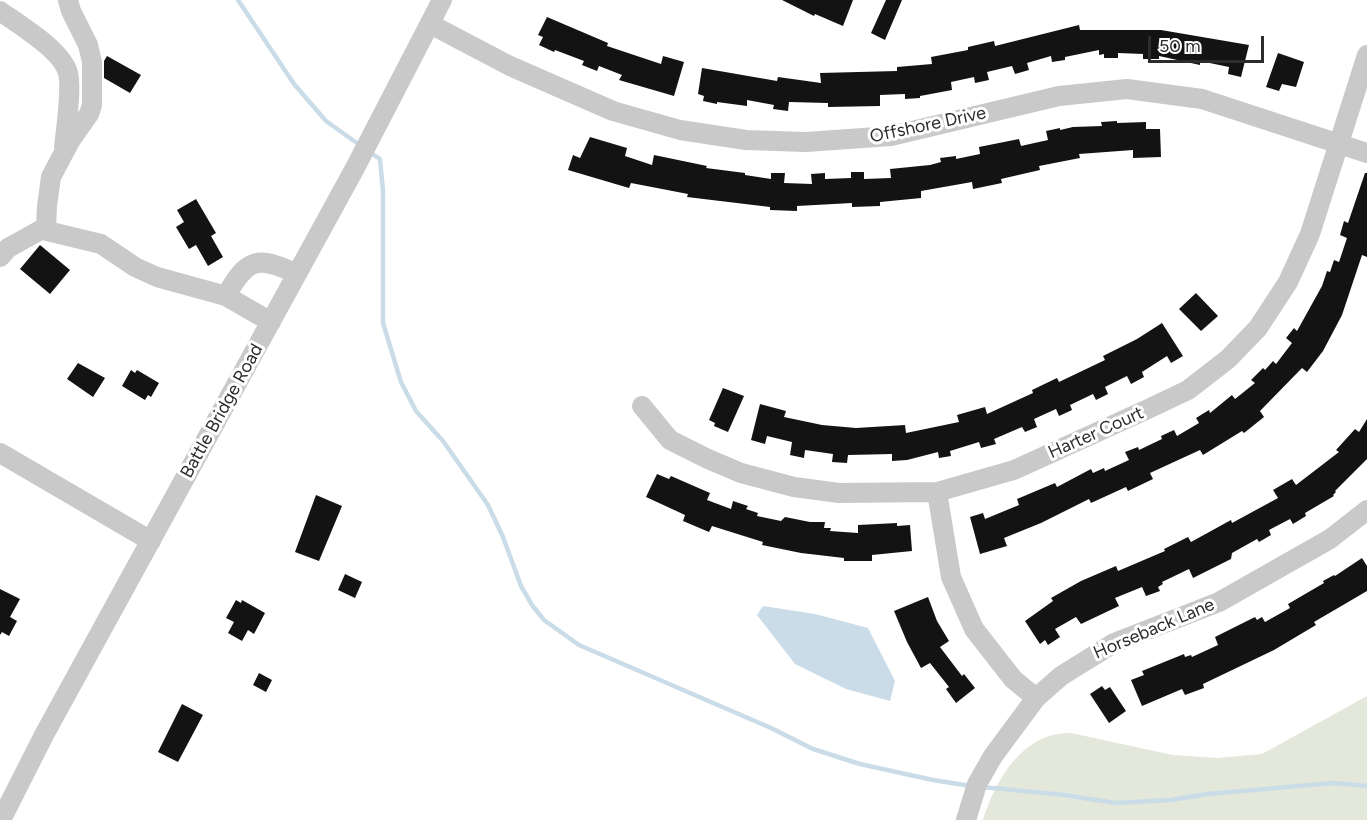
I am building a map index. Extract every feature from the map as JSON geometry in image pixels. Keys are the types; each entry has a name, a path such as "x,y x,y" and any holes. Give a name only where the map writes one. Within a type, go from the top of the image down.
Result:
{"street":[{"path":"44,230 48,222 46,206 51,177 63,153 89,114 94,91 88,45 70,11 68,0"},
{"name":"Battle Bridge Road","path":"1,820 44,735 297,274 442,0"},
{"path":"0,11 60,58 65,65 69,79 63,153"},
{"name":"Offshore Drive","path":"430,24 510,66 614,111 680,130 746,140 806,142 891,136 1059,96 1127,89 1202,99 1367,153"},
{"name":"Harter Court","path":"642,406 670,440 708,459 741,473 795,487 839,493 937,492 1014,470 1148,410 1188,390 1228,358 1258,328 1288,282 1310,234 1367,55"},
{"path":"0,257 24,238 44,230 89,240 101,244 135,267 157,277 226,296 271,322"},
{"path":"226,296 240,273 254,263 270,263 297,274"},
{"path":"0,453 151,541"},
{"path":"937,492 951,577 974,629 1013,679 1036,699"},
{"name":"Horseback Lane","path":"966,820 978,784 993,756 1036,699 1061,676 1091,655 1114,643 1219,602 1330,539 1367,510"}],"shaded area":[{"path":"1367,696 1367,820 983,820 995,789 1014,761 1025,749 1039,740 1054,735 1071,733 1173,755 1217,758 1262,754"}],"water":[{"path":"763,606 815,614 868,628 895,681 890,701 846,689 795,664 757,615"}],"building":[{"path":"782,0 853,0 843,26 815,14 814,16"},
{"path":"886,0 902,0 885,40 871,33"},
{"path":"547,17 608,43 607,46 661,64 663,56 684,62 674,96 619,80 622,75 599,66 597,71 582,65 584,61 539,45 543,37 538,35"},
{"path":"1079,25 1080,30 1161,30 1249,45 1241,77 1228,74 1229,67 1200,61 1200,65 1159,56 1159,59 1143,59 1143,54 1118,53 1118,58 1104,58 1104,54 1099,55 1099,50 1052,62 1051,56 1027,63 1029,70 1015,74 1012,66 987,72 989,80 975,83 974,77 951,82 952,90 920,96 920,98 905,99 905,94 880,95 880,106 828,107 828,103 789,102 788,111 773,109 774,105 747,100 747,106 717,102 717,104 703,101 704,96 698,94 702,68 777,81 778,77 821,83 820,73 897,71 897,67 932,64 931,57 968,50 968,47 994,41 995,46"},
{"path":"1278,53 1304,62 1296,87 1282,84 1279,91 1266,87"},
{"path":"107,56 141,75 130,93 104,78 104,61"},
{"path":"1117,121 1117,123 1146,122 1146,129 1160,129 1161,157 1133,158 1133,150 1079,154 1080,158 1039,166 1040,170 1001,179 1002,183 973,189 972,182 921,191 921,198 880,202 880,206 852,207 852,203 797,206 797,211 770,210 770,207 687,197 688,194 631,183 629,188 568,170 573,155 580,158 590,137 627,148 625,156 652,165 654,155 707,166 706,168 771,179 771,173 785,173 784,183 812,184 811,174 825,173 825,179 851,178 851,172 864,172 864,179 891,178 890,169 930,165 941,162 940,158 956,156 956,159 980,154 979,147 1019,139 1021,146 1048,140 1046,131 1060,128 1060,130 1102,126 1101,122"},
{"path":"1365,173 1367,173 1367,257 1362,255 1342,315 1323,351 1307,372 1302,368 1260,411 1264,417 1244,433 1242,431 1203,455 1200,450 1150,473 1153,479 1128,491 1126,487 1091,503 1089,499 1004,538 1007,546 980,554 970,517 983,513 985,519 1019,505 1017,499 1055,483 1057,487 1091,469 1093,473 1104,468 1105,471 1129,460 1125,452 1138,447 1139,450 1162,439 1161,436 1174,430 1177,436 1199,423 1196,418 1209,410 1210,413 1232,395 1235,399 1255,383 1251,380 1263,368 1265,370 1273,361 1276,364 1292,343 1286,338 1294,328 1297,331 1322,286 1327,271 1330,272 1334,260 1339,262 1347,238 1340,235 1344,221 1348,223"},
{"path":"196,199 216,233 211,236 223,257 208,266 196,245 189,249 176,227 184,222 177,210"},
{"path":"40,245 70,270 50,294 20,269"},
{"path":"1196,293 1218,316 1201,331 1179,309"},
{"path":"1162,323 1183,356 1171,363 1167,356 1142,372 1144,377 1131,384 1127,376 1105,387 1108,394 1096,400 1093,394 1070,405 1072,410 1059,416 1056,409 1034,419 1037,427 1025,432 1022,427 994,439 996,444 981,448 979,442 950,451 951,456 939,458 938,452 907,460 892,461 892,454 848,455 847,463 832,462 833,454 805,450 804,458 790,455 792,442 767,436 765,444 751,440 760,404 786,411 784,417 822,425 856,428 905,425 906,433 959,422 957,415 985,407 987,414 1033,393 1032,390 1057,378 1059,382 1105,360 1103,356"},
{"path":"78,363 105,378 93,397 67,379"},
{"path":"131,370 135,373 137,370 159,383 151,397 148,395 145,400 122,386"},
{"path":"723,388 744,396 728,432 714,426 715,423 709,420"},
{"path":"1367,419 1367,459 1335,491 1334,496 1305,513 1306,516 1293,524 1290,519 1269,530 1271,535 1259,542 1257,539 1232,553 1231,559 1193,578 1189,569 1162,582 1163,584 1158,587 1160,591 1146,596 1142,587 1115,598 1119,606 1081,624 1076,617 1055,629 1060,637 1048,645 1045,640 1040,644 1025,621 1053,601 1051,598 1081,581 1116,566 1118,571 1165,551 1164,549 1188,537 1191,542 1278,498 1273,490 1292,479 1296,485 1339,452 1336,450 1355,429 1359,432"},
{"path":"657,474 669,479 671,476 710,493 707,500 731,509 733,501 748,506 746,509 758,513 757,516 781,521 785,517 810,522 825,522 824,528 831,528 830,531 858,533 858,525 897,523 897,526 910,525 912,551 872,555 872,561 844,561 844,558 762,545 763,542 712,526 709,532 683,521 685,515 646,497"},
{"path":"316,495 342,506 319,561 295,552"},
{"path":"1362,558 1367,566 1367,591 1314,622 1316,625 1274,650 1203,684 1204,688 1185,695 1182,689 1142,706 1131,680 1144,675 1142,671 1184,654 1185,657 1191,655 1192,657 1218,645 1215,637 1255,617 1257,620 1262,617 1265,622 1290,608 1288,604"},
{"path":"345,574 362,582 355,598 338,590"},
{"path":"0,589 20,599 10,617 17,621 9,636 2,632 0,635"},
{"path":"928,597 937,621 949,641 940,647 962,676 964,674 975,688 956,703 946,689 949,687 930,663 921,668 894,611"},
{"path":"236,600 241,603 242,600 265,613 254,634 248,630 242,641 228,633 234,622 226,618"},
{"path":"259,673 272,680 266,692 253,685"},
{"path":"1102,686 1105,690 1110,687 1126,711 1109,723 1090,694"},
{"path":"182,704 203,715 178,762 158,752"}],"waterway":[{"path":"238,0 294,84 326,121 361,146"},
{"path":"368,151 380,159 383,191 383,323 401,382 416,411 443,441 488,505 503,537 521,586 544,620 579,645 771,728 813,749 860,764 971,786"},
{"path":"982,787 1065,795 1115,803 1171,800 1207,794 1334,783 1367,786"}]}
